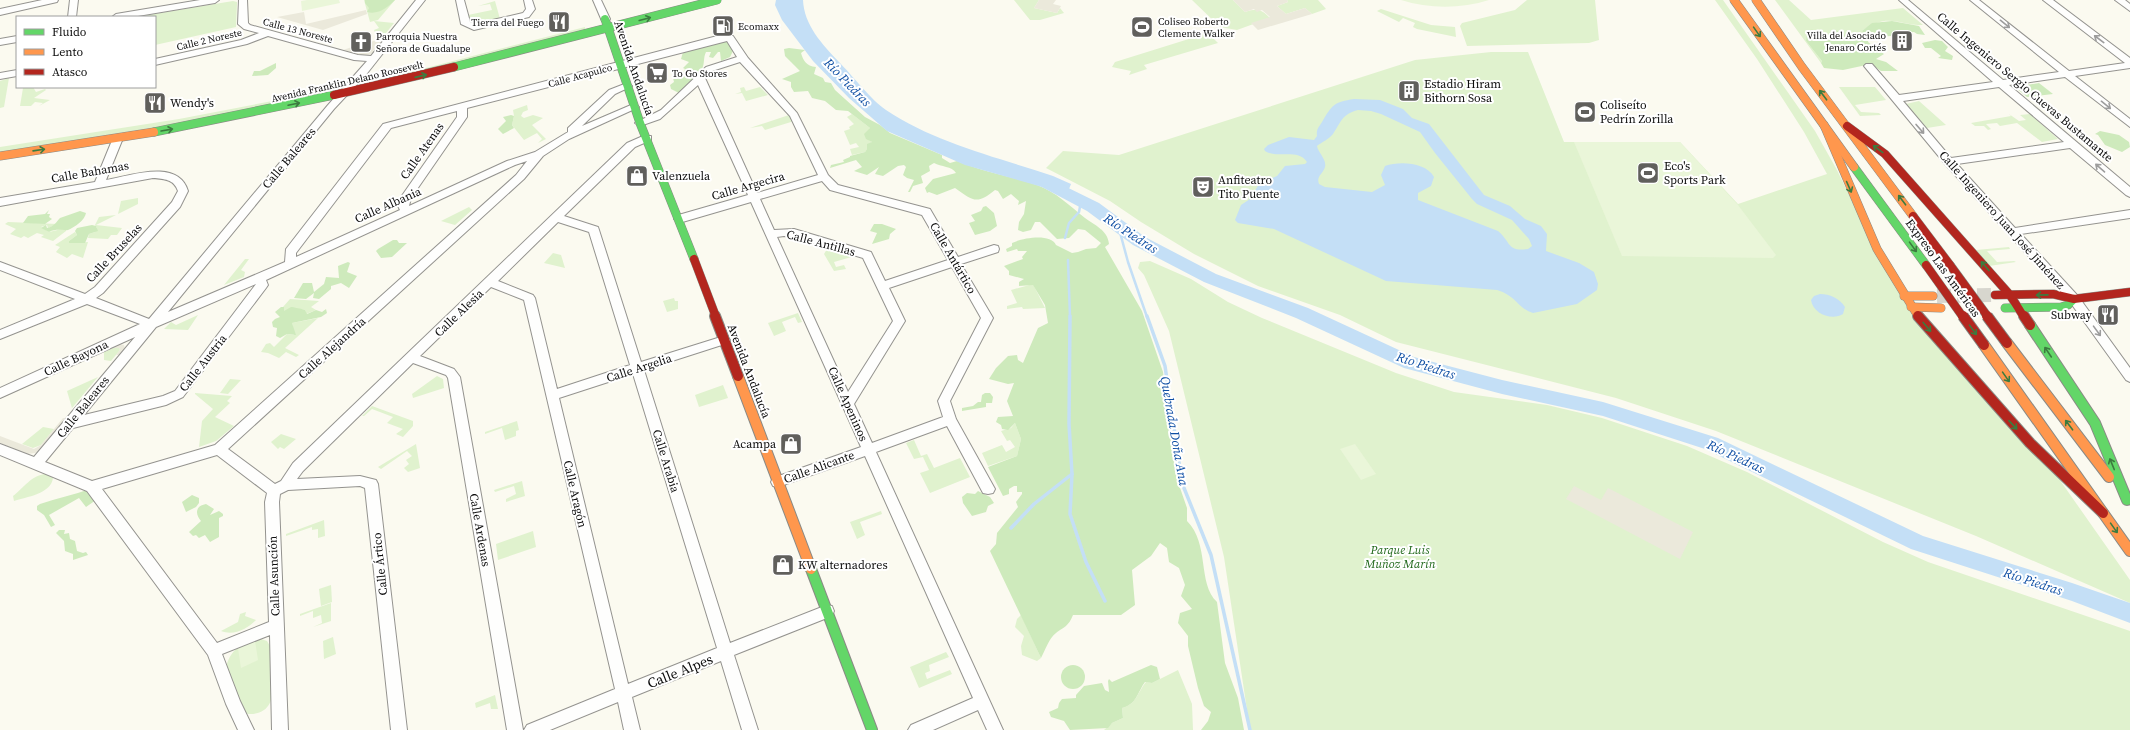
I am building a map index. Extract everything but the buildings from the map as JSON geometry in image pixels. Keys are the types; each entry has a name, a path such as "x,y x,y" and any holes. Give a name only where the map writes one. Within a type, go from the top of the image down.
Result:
{"main road":[{"name":"Avenida Franklin Delano Roosevelt","path":"213,110 354,82 679,0"},
{"name":"Avenida Franklin Delano Roosevelt","path":"0,156 118,138 342,94 489,60 717,0"},
{"name":"Expreso Las Américas","path":"1734,0 1984,345 2130,551"},
{"name":"Expreso Las Américas","path":"1756,0 2007,343 2128,502"},
{"path":"1768,0 1782,23 1789,47"},
{"name":"Avenida Andalucía","path":"605,19 607,29 640,123 679,219 872,730"},
{"path":"1824,125 1836,158 1877,249 1911,307 1976,385 2066,481 2103,513"},
{"path":"1847,126 1885,154 2010,295 2095,423 2128,502"},
{"path":"1995,295 2053,294 2074,299 2130,292"},
{"path":"1904,296 1933,296"},
{"path":"2005,308 2061,307 2068,305 2074,299"},
{"path":"1911,307 1941,308"}],"street":[{"path":"0,12 54,0"},
{"path":"72,16 74,0"},
{"path":"122,16 215,0"},
{"name":"Calle 13 Noreste","path":"243,0 244,26 357,58 372,59"},
{"name":"Calle Baleares","path":"36,464 421,0"},
{"path":"460,0 468,25 478,27 523,16 530,10 528,0"},
{"path":"597,0 605,19"},
{"name":"Calle Ingeniero Sergio Cuevas Bustamante","path":"1903,0 2130,193"},
{"path":"1974,0 2130,124"},
{"path":"2047,0 2130,62"},
{"path":"2119,0 2130,8"},
{"name":"Calle 2 Noreste","path":"156,62 244,42 267,33"},
{"name":"Calle Acapulco","path":"291,263 290,252 370,147 388,126 721,38 732,40 742,58"},
{"path":"0,42 16,39"},
{"path":"640,123 657,117 664,112 709,69 742,58"},
{"name":"Calle Antártico","path":"742,58 794,115 824,177 834,188 926,212 956,263 987,318 944,401 950,420 988,489"},
{"path":"1895,99 2130,65"},
{"name":"Calle Ingeniero Juan José Jiménez","path":"1869,66 1949,162 2074,299 2130,377"},
{"path":"0,76 16,73"},
{"name":"Calle Apeninos","path":"700,78 772,234 847,404 995,730"},
{"path":"565,137 612,92 627,86"},
{"name":"Calle Atenas","path":"407,211 403,206 406,197 462,117 462,106"},
{"name":"Calle Albania","path":"151,324 260,278 512,163 539,154 565,137 634,107"},
{"path":"99,184 118,138"},
{"name":"Calle Alesia","path":"280,488 298,467 413,358 631,145 647,138"},
{"path":"1949,162 2073,144"},
{"name":"Calle Alejandría","path":"92,487 219,450 515,182 539,154"},
{"name":"Calle Bahamas","path":"0,202 99,184 162,175 175,179 182,185"},
{"name":"Calle Argecira","path":"679,219 824,177"},
{"name":"Calle Bruselas","path":"0,335 87,299 104,286 176,204 183,191 182,185"},
{"path":"2013,232 2130,214"},
{"name":"Calle Arabia","path":"556,217 594,230 750,730"},
{"name":"Calle Antillas","path":"772,234 784,232 794,233 867,255 899,321 847,404"},
{"path":"883,286 956,263 994,249"},
{"path":"0,266 151,324"},
{"name":"Calle Austria","path":"68,424 166,400 179,394 262,285 260,278"},
{"name":"Calle Aragón","path":"490,282 529,298 632,730"},
{"name":"Calle Bayona","path":"0,393 151,324"},
{"name":"Calle Argelia","path":"553,395 724,340"},
{"name":"Calle Ardenas","path":"413,358 450,372 454,377 514,730"},
{"name":"Calle Alicante","path":"778,482 950,420"},
{"path":"0,449 92,487 106,502 214,651 233,704 246,730"},
{"path":"219,450 280,488"},
{"name":"Calle Ártico","path":"280,488 360,480 371,484 399,730"},
{"name":"Calle Asunción","path":"280,488 272,502 280,730"},
{"name":"Calle Alpes","path":"532,730 827,611"},
{"path":"214,651 276,626"},
{"path":"916,730 982,701"}],"green space":[{"path":"339,0 340,3 302,11 301,1"},
{"path":"364,0 395,0 378,20 370,22"},
{"path":"365,0 395,0 383,10 371,13 367,12 369,8 365,3"},
{"path":"1014,0 1039,0 1034,8 1057,13 1060,8 1064,13 1040,20 1030,20"},
{"path":"1192,0 1233,0 1245,12 1259,10 1270,18 1237,30 1220,27"},
{"path":"1287,0 1318,0 1326,9 1312,14 1305,8 1286,14 1277,6 1288,2"},
{"path":"1401,0 1489,0 1467,5 1445,7 1423,5"},
{"path":"1527,0 1595,0 1599,40 1589,43 1467,46 1460,26 1462,23 1515,10"},
{"path":"1715,0 1723,0 1815,131 1837,170 1890,279 2057,476 2130,580 2130,603 1976,536 1716,431 1616,398 1396,342 1340,315 1258,286 1194,254 1141,222 1110,201 1046,168 1063,151 1119,155 1415,60 1491,52 1528,52 1564,142 1680,142 1738,204 1827,174 1804,132 1757,59"},
{"path":"1775,0 1789,0 1811,20 1903,8 1923,25 1886,21 1871,25 1862,31 1865,34 1823,34 1819,31 1807,35 1806,41 1822,61 1821,63"},
{"path":"233,1 237,2 236,27 156,45 156,16 142,16"},
{"path":"495,1 500,19 478,24 470,23 468,15 492,10 490,4 478,6"},
{"path":"1381,9 1431,25 1455,27 1456,37 1417,29 1413,27 1415,23 1403,18 1399,22 1377,11"},
{"path":"374,21 394,23 382,38 378,39 374,30 379,28"},
{"path":"1892,21 1919,26 1925,35 1914,32 1899,33 1901,35 1869,38 1868,42 1884,54 1876,59 1886,62 1898,71 1881,71 1871,64 1843,70 1824,68 1821,63 1822,61 1806,41 1808,31 1811,30 1828,34 1834,29 1849,37 1864,34 1862,31 1872,23"},
{"path":"585,27 585,29 507,51 368,85 368,83"},
{"path":"1208,33 1218,43 1144,65 1147,69 1129,75 1131,71 1112,67 1115,62"},
{"path":"728,40 733,51 730,57 721,61 720,52 718,52 713,58 709,57 711,52 706,52 702,69 679,93 671,89 670,85 674,82 673,78 682,75 685,69 683,68 689,62 681,59 683,52"},
{"path":"1935,40 1942,41 1948,47 1945,51 1953,56 1952,60 1938,58 1941,56 1931,48 1925,48 1922,43"},
{"path":"789,48 805,50 801,53 802,56 807,64 816,67 814,74 823,78 825,82 831,83 835,90 865,117 880,125 890,133 942,155 942,158 950,163 957,161 1044,188 1100,228 1106,235 1109,244 1105,247 1142,311 1163,372 1173,455 1178,482 1187,508 1187,521 1194,530 1199,541 1207,585 1217,602 1225,663 1238,698 1244,730 1201,730 1208,721 1211,712 1204,706 1198,688 1188,646 1188,636 1178,623 1180,613 1192,609 1181,596 1185,585 1179,568 1169,562 1167,548 1160,543 1151,556 1132,570 1135,605 1121,615 1073,615 1068,624 1051,638 1041,658 990,551 996,544 997,533 1018,507 1016,502 1022,492 1017,492 1017,486 1014,486 1009,489 1009,494 1003,496 988,467 1017,456 1021,439 1015,423 1008,430 1002,429 1001,425 996,422 998,417 1013,416 1007,401 1014,383 1008,384 989,379 996,368 1008,356 1017,355 1018,360 1023,363 1038,328 1048,323 1045,305 1033,285 1019,286 1019,282 1024,279 1009,275 1009,271 1004,266 1023,259 1022,257 1027,251 1018,251 1017,249 1007,252 1006,249 1012,246 1012,243 1029,238 1048,239 1072,253 1096,248 1101,243 1085,230 1078,229 1069,238 1057,239 1040,222 1035,222 1031,230 1023,232 1018,230 1019,222 1024,214 1026,201 1018,205 1019,201 1011,194 1003,199 998,191 995,190 984,198 975,200 966,196 955,188 937,195 929,192 927,193 925,188 933,179 956,173 952,169 934,163 929,166 930,171 921,176 923,183 913,186 910,192 908,192 914,180 903,175 906,167 904,165 898,166 883,176 875,174 879,167 867,175 854,171 862,167 856,160 830,168 831,165 844,162 843,160 850,156 865,152 867,149 867,144 872,142 866,139 864,134 870,128 848,111 836,110 825,101 812,98 808,91 794,92 791,87 791,82 782,79 800,71 785,56 784,49"},
{"path":"276,63 276,68 268,75 252,76 254,71 260,71"},
{"path":"9,78 4,107 0,108 0,81"},
{"path":"2039,83 2053,94 2027,97 2015,87"},
{"path":"744,87 746,91 760,87 768,95 746,101 742,93 735,94 741,92 740,88"},
{"path":"1839,87 1875,87 1886,100 1855,105 1861,112 1879,113 1881,115 1860,116"},
{"path":"23,88 34,88 36,92 45,89 46,90 34,98 50,100 39,106 43,103 35,102 31,106 20,106"},
{"path":"324,91 324,93 207,119 0,152 0,147 179,119"},
{"path":"1919,101 1946,125 1927,128 1906,104"},
{"path":"527,105 528,110 523,112 521,116 524,118 533,115 543,118 532,125 546,139 538,143 542,139 537,133 524,140 512,125 514,116 513,110"},
{"path":"852,114 870,128 866,138 872,142 865,152 852,155 850,149 859,147 856,143 850,145 844,131 850,129 849,127 854,124 847,117"},
{"path":"2009,114 2019,121 2026,120 2020,115 2030,114 2058,139 2042,142 2017,123 2000,126 1997,123 1986,124 1991,129 1988,130 1984,126 1975,126 1971,123 2011,116"},
{"path":"511,115 514,116 512,125 514,128 503,134 498,129 506,121 503,117"},
{"path":"789,115 793,121 791,122 765,130 762,126 750,128"},
{"path":"2100,131 2119,135 2129,142 2130,147 2122,152 2105,145 2098,135 2095,134"},
{"name":"Eco's Sports Park","path":"1574,142 1680,142 1738,205 1776,255 1773,258 1622,256"},
{"path":"138,198 138,204 118,214 121,201"},
{"path":"986,206 994,213 997,226 990,231 975,235 969,223 975,221 971,215 981,211 983,207"},
{"path":"469,207 472,210 455,225 441,221"},
{"path":"49,210 47,214 50,214 49,217 52,219 45,224 23,223 28,216 45,214"},
{"path":"80,211 86,213 84,218 77,225 68,230 55,230 49,232 41,228 46,225 47,228 50,227 60,218"},
{"path":"116,215 96,225 122,228 117,235 111,235 108,239 88,238 89,234 95,232 97,228 95,225 99,217"},
{"path":"8,222 58,224 48,228 47,225 41,227 49,232 66,228 66,231 53,241 41,237 44,235 37,233 28,238 24,236 21,238 10,234 16,229 5,224"},
{"path":"874,224 882,224 896,229 890,234 889,239 872,244 877,233 870,231"},
{"path":"92,225 96,226 98,231 89,234 85,243 69,243 69,241 77,235 75,231 77,228"},
{"path":"75,232 77,235 69,241 76,243 88,242 83,258 72,254 67,258 56,252 60,247 55,245"},
{"path":"393,240 397,240 399,243 407,243 392,257 381,258 376,251"},
{"path":"2009,247 2010,249 1987,251 1997,262 2016,262 1989,266 1976,250"},
{"path":"827,249 855,256 834,262 836,267 844,265 846,269 834,271 824,254"},
{"path":"553,253 561,255 565,268 544,263"},
{"path":"245,259 249,259 241,270 245,272 244,277 224,285"},
{"name":"Parque Luis Muñoz Marín","path":"1150,261 1191,279 1228,302 1262,318 1396,373 1454,392 1547,405 1602,418 1687,446 1747,472 1883,542 1928,562 2130,631 2130,730 1250,730 1224,557 1169,331 1144,275 1138,268 1140,262"},
{"path":"348,262 350,263 347,272 357,276 349,288 341,283 331,286 331,289 319,299 313,298 314,293 306,299 294,298 303,283 312,283 314,292 324,284 326,277 339,278 338,266"},
{"path":"1033,284 1045,308 1023,309 1022,307 1007,309 1007,306 1017,303 1011,290"},
{"path":"674,298 675,301 678,301 678,309 667,312 663,301"},
{"path":"290,299 319,301 311,307 316,310 306,314 305,310 301,309 284,311 283,307"},
{"path":"281,307 284,307 284,311 291,307 305,310 307,314 316,310 322,312 326,309 327,313 321,317 292,323 296,335 287,334 280,338 276,336 277,328 273,327 272,322 280,317 275,312"},
{"path":"798,313 802,322 798,323 795,317 782,322 786,331 774,336 768,323"},
{"path":"198,315 188,330 164,329 171,322 176,325"},
{"path":"318,318 285,348 299,355 296,357 286,352 279,358 268,353 261,352 266,344 270,343 274,347 287,334 294,335 292,323"},
{"path":"115,347 119,347 120,350 111,361 104,360 104,352"},
{"path":"437,376 443,379 444,388 413,398 412,394"},
{"path":"98,377 72,408 67,391"},
{"path":"230,379 241,380 228,394 220,393"},
{"path":"723,385 728,398 699,407 695,395"},
{"path":"195,393 232,396 227,401 230,403 215,417 234,426 216,441 199,447 202,421 213,409"},
{"path":"985,393 990,393 993,397 992,403 986,403 986,407 962,411 962,408 973,406 978,402 981,402 982,395"},
{"path":"372,406 413,421 413,426 403,437 396,434 403,429 387,423 393,417 372,409 362,416"},
{"path":"517,421 519,430 516,431 516,436 505,440 502,428 485,434 485,432"},
{"path":"1015,423 1021,439 1017,456 988,466 982,453 1002,445 1006,452 1015,447 1010,440 1007,441 1001,431 1011,428"},
{"path":"43,427 54,429 41,445 33,448 22,444"},
{"path":"281,434 296,439 284,449 280,447 278,449 271,442"},
{"path":"914,440 921,456 927,454 934,468 960,458 970,477 930,493 920,473 929,470 923,457 914,459 906,443"},
{"path":"416,444 420,468 408,472 404,468 409,464 406,460 412,456 407,451 381,469 378,467"},
{"path":"1355,444 1376,474 1361,480 1340,449"},
{"path":"46,474 53,478 48,488 37,494 14,501 13,496 28,482 36,477"},
{"path":"522,481 525,496 506,502 506,499 516,494 514,486 495,492 494,490"},
{"path":"90,489 96,500 86,507 79,498 49,515 55,525 51,527 44,515 37,510 37,506 40,504"},
{"path":"978,491 990,497 994,503 988,506 986,512 972,516 963,503 962,497 967,493 975,494"},
{"path":"192,495 199,498 199,503 196,507 186,512 182,502"},
{"path":"206,504 214,509 210,515 219,511 223,514 223,516 219,518 219,537 210,542 205,535 199,538 196,535 193,536 189,532 201,521 197,513 198,508"},
{"path":"881,511 882,514 860,522 865,535 857,539 850,522"},
{"path":"324,520 325,536 318,538 318,529 312,530 312,527 286,536 286,534"},
{"path":"59,530 65,530 64,534 69,533 70,539 75,541 77,551 83,553 86,552 88,555 73,560 73,554 65,551 64,541 56,533"},
{"path":"533,531 536,547 498,560 496,544"},
{"path":"331,585 332,602 321,606 319,589"},
{"path":"331,603 331,621 313,627 322,623 321,615 313,618 313,611 300,616 300,614"},
{"path":"246,612 245,616 256,620 249,626 240,631 231,633 221,631 238,622 240,614"},
{"path":"1021,615 1041,658 1037,661 1022,655 1021,646 1024,636 1015,627 1017,619"},
{"path":"333,637 336,654 324,659 323,641"},
{"path":"261,639 267,641 270,646 273,689 271,699 267,707 259,713 248,714 244,712 226,667 234,651 238,647 248,641"},
{"path":"255,641 258,660 241,668 238,648"},
{"path":"946,652 949,657 929,665 930,671 925,673 927,679 950,670 952,674 919,688 910,667"},
{"path":"1073,665 1078,666 1084,672 1084,682 1078,688 1073,689 1068,688 1062,682 1061,677 1062,672 1068,666"},
{"path":"1151,665 1157,667 1160,679 1152,683 1145,682 1134,701 1122,708 1123,718 1112,723 1108,728 1070,730 1064,721 1051,717 1049,712 1058,708 1062,699 1076,698 1076,695 1084,686 1102,683 1105,690 1109,692 1109,679 1112,682"},
{"path":"1178,670 1192,704 1193,730 1104,730 1112,723 1123,718 1122,708 1134,701 1146,682 1152,683"},
{"path":"495,695 498,709 491,709 490,703 476,708 475,703"}],"shaded area":[{"path":"1039,0 1056,0 1053,4 1061,6 1057,13 1034,8"},
{"path":"1233,0 1287,0 1288,2 1277,6 1286,14 1305,8 1312,14 1258,30 1251,23 1270,17 1262,10 1257,12 1254,9 1245,12"},
{"path":"366,10 367,14 323,30 277,17 304,12 306,24"},
{"path":"378,39 381,42 373,51 375,52 366,56 357,55 359,54 343,50 355,46 357,48"},
{"path":"119,344 124,345 125,349 122,355 116,355 120,350 119,348 113,348 0,399 0,395"},
{"path":"63,418 69,419 40,451 35,453 27,454 0,443 0,436 34,449 41,445"},
{"path":"1574,486 1601,500 1608,488 1693,532 1680,559 1566,499"}],"water":[{"path":"776,0 803,0 804,9 810,26 820,41 868,94 886,110 925,132 967,148 1053,176 1071,184 1067,194 965,165 887,131 849,98 813,61 782,20 775,5"},
{"path":"1354,99 1380,100 1403,109 1412,118 1429,124 1484,195 1510,206 1525,219 1541,226 1547,234 1546,251 1579,263 1594,272 1598,284 1597,290 1577,304 1533,313 1523,308 1509,295 1497,290 1386,281 1274,229 1238,223 1235,220 1241,205 1250,199 1259,184 1277,176 1285,166 1305,164 1307,162 1303,158 1293,154 1270,153 1264,149 1268,145 1289,137 1314,140 1317,136 1318,128 1331,108 1342,101","holes":["1358,110 1371,111 1420,132 1472,199 1477,204 1512,220 1529,239 1532,246 1528,249 1521,250 1513,248 1498,231 1418,200 1418,193 1431,186 1434,177 1425,168 1419,166 1405,163 1385,166 1381,175 1385,185 1372,192 1325,187 1319,184 1318,179 1325,167 1325,164 1317,146 1333,134 1342,119 1348,114"]},
{"path":"1820,294 1831,296 1840,301 1845,307 1843,314 1834,317 1824,315 1815,309 1811,300 1814,296"}],"waterway":[{"name":"Río Piedras","path":"1046,182 1093,207 1139,241 1210,278 1302,313 1410,363 1502,387 1603,409 1711,443 1918,543 2072,592 2130,613"},
{"path":"1065,238 1069,223 1079,212 1081,201"},
{"name":"Quebrada Doña Ana","path":"1118,225 1128,262 1147,317"},
{"path":"1068,260 1070,317"},
{"name":"Quebrada Doña Ana","path":"1147,316 1165,366 1182,483 1211,555 1250,730"},
{"path":"1070,317 1069,424 1072,474"},
{"path":"1011,528 1034,504 1072,474"},
{"path":"1072,474 1070,514 1086,562 1105,601"}],"tunnel":[{"path":"1937,296 1995,295"}],"traffic: fast":[{"path":"454,67 717,0"},
{"path":"605,19 640,123 694,259"},
{"path":"154,132 334,95"},
{"path":"1854,167 1926,265"},
{"path":"2005,308 2061,307 2068,305 2074,299"},
{"path":"2030,325 2095,423 2127,500"},
{"path":"811,569 872,730"}],"traffic: slow":[{"path":"1734,0 1854,167"},
{"path":"1756,0 1802,67 1913,216"},
{"path":"1824,125 1877,249 1918,316"},
{"path":"0,156 154,132"},
{"path":"1904,296 1933,296"},
{"path":"1911,307 1941,308"},
{"path":"2007,343 2109,477"},
{"path":"1984,345 2130,551"},
{"path":"738,376 811,569"}],"traffic: jam":[{"path":"334,95 454,67"},
{"path":"1847,126 1885,154 2010,295 2030,325"},
{"path":"1913,216 1950,265"},
{"path":"694,259 738,376"},
{"path":"1926,265 1984,345"},
{"path":"1950,265 2007,343"},
{"path":"1995,295 2053,294 2074,299 2130,292"},
{"path":"1918,316 1984,393 2030,443 2103,513"}],"place":[{"name":"Tierra del Fuego","path":"559,22"},
{"name":"Ecomaxx","path":"723,26"},
{"name":"Coliseo Roberto Clemente Walker","path":"1142,27"},
{"name":"Villa del Asociado Jenaro Cortés","path":"1902,41"},
{"name":"Parroquia Nuestra Señora de Guadalupe","path":"361,42"},
{"name":"To Go Stores","path":"657,73"},
{"name":"Estadio Hiram Bithorn Sosa","path":"1409,91"},
{"name":"Wendy's","path":"155,103"},
{"name":"Coliseíto Pedrín Zorilla","path":"1585,112"},
{"name":"Eco's Sports Park","path":"1648,173"},
{"name":"Valenzuela","path":"637,176"},
{"name":"Anfiteatro Tito Puente","path":"1203,187"},
{"name":"Subway","path":"2108,315"},
{"name":"Acampa","path":"791,444"},
{"name":"KW alternadores","path":"783,565"}]}
